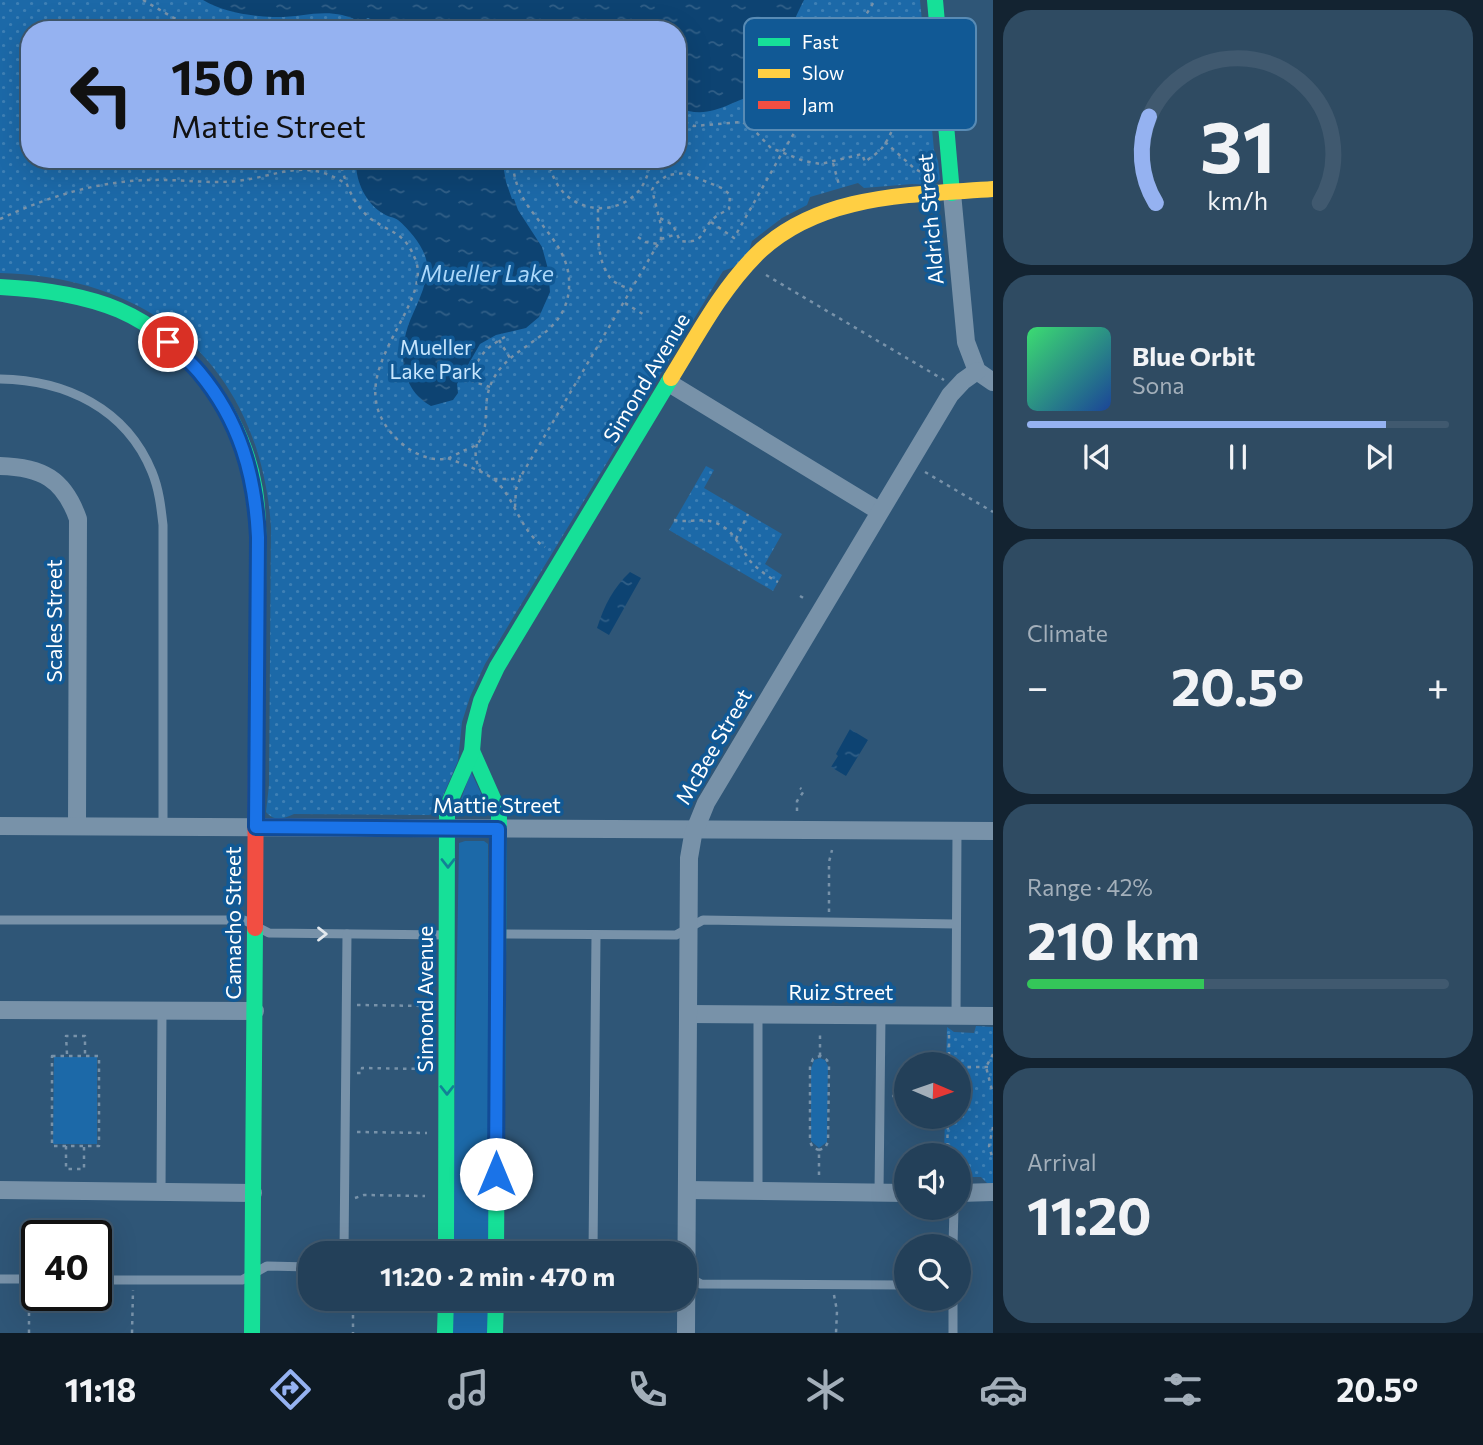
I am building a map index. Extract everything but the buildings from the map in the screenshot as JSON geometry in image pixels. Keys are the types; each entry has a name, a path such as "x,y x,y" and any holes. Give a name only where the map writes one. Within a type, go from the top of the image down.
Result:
{"street":[{"name":"Aldrich Street","path":"935,0 937,18"},
{"name":"Aldrich Street","path":"946,130 964,329 977,371"},
{"name":"Simond Avenue","path":"446,1241 447,808 472,751 474,727 481,701 497,667 711,312 740,271 774,239 805,221 842,206 882,198 993,189"},
{"name":"Camacho Street","path":"0,287 56,292 95,302 135,318 168,342 198,371 223,405 251,474 258,537 252,1333"},
{"path":"977,371 993,382"},
{"name":"McBee Street","path":"686,1241 689,858 695,830 706,803 950,395 977,371"},
{"path":"669,383 879,511"},
{"name":"Scales Street","path":"0,466 41,472 58,484 72,501 78,519 77,826"},
{"path":"472,751 497,804 496,1241"},
{"name":"Mattie Street","path":"0,825 993,831"},
{"path":"0,1010 255,1011"},
{"name":"Ruiz Street","path":"688,1014 993,1016"},
{"path":"0,1190 253,1193"},
{"path":"687,1190 894,1193"},
{"path":"971,1193 993,1192"},
{"path":"446,1311 446,1333"},
{"path":"495,1333 496,1311"},
{"name":"McBee Street","path":"686,1311 686,1333"}],"lane":[{"path":"0,379 22,379 52,384 81,395 111,416 134,440 151,470 159,494 163,525 163,828"},
{"path":"956,1016 957,831"},
{"path":"0,920 244,920 269,933 447,935"},
{"path":"497,934 676,935 703,920 956,924"},
{"path":"344,1241 347,934"},
{"path":"593,1241 596,935"},
{"path":"161,1192 162,1010"},
{"path":"758,1015 758,1191"},
{"path":"879,1192 881,1016"},
{"path":"112,1280 242,1280 267,1266 298,1266"},
{"path":"0,1279 21,1279"},
{"path":"697,1282 894,1285"},
{"path":"953,1311 953,1333"}],"path":[{"path":"143,0 181,21"},
{"path":"863,18 875,0"},
{"path":"686,122 694,126 744,123"},
{"path":"754,130 771,148 821,164 862,154 865,162 882,148 891,130"},
{"path":"710,222 734,238 796,130"},
{"path":"885,142 915,169 928,176"},
{"path":"833,163 839,186"},
{"path":"342,168 346,184 362,211 373,220 394,230 407,243 417,264 416,281 407,310 379,364 375,385 376,403 383,422 411,450 429,457 448,458 494,479 521,476"},
{"path":"482,474 476,464 475,453 484,432 490,387 499,367 549,330 565,306 569,285 558,247 519,190 514,168"},
{"path":"550,168 562,193 585,207 598,209 624,202 643,184 650,168"},
{"path":"0,219 27,206 115,183 153,180 211,183 312,169 331,174 346,184"},
{"path":"653,188 668,175 685,173 724,189 730,195 729,209 710,222 705,233 693,241 683,242 678,239 673,225 660,218"},
{"path":"643,184 653,188"},
{"path":"515,507 516,489 521,476 662,239 653,188"},
{"path":"598,209 599,244 606,270 619,285 632,290"},
{"path":"662,239 677,234"},
{"path":"638,237 645,242 659,244"},
{"path":"762,273 948,383"},
{"path":"624,303 646,316"},
{"path":"490,387 469,380 484,350 505,337"},
{"path":"499,340 510,358"},
{"path":"448,458 477,444"},
{"path":"925,472 993,512"},
{"path":"494,479 515,507 530,534 546,548"},
{"path":"736,539 748,514"},
{"path":"674,520 711,521 730,531 755,566 778,582"},
{"path":"800,596 805,599"},
{"path":"797,811 797,801 804,791 800,788"},
{"path":"829,922 829,862 832,850"},
{"path":"347,1004 433,1006"},
{"path":"75,1036 76,1026"},
{"path":"820,1031 820,1056"},
{"path":"949,1034 949,1052"},
{"path":"66,1056 66,1036 85,1036 85,1056"},
{"path":"993,1054 986,1067 993,1094"},
{"path":"52,1056 85,1056 99,1056 99,1146 52,1146 52,1056"},
{"path":"820,1056 827,1059 829,1066 828,1142 825,1148 819,1150 813,1148 810,1142 810,1079 811,1062 820,1056"},
{"path":"971,1067 993,1067"},
{"path":"347,1073 362,1073 362,1069 433,1069"},
{"path":"993,1127 989,1146 993,1160"},
{"path":"346,1132 433,1133"},
{"path":"66,1146 66,1169 84,1169 85,1146"},
{"path":"818,1175 819,1150"},
{"path":"75,1169 75,1175"},
{"path":"345,1198 364,1195 432,1197"},
{"path":"132,1333 133,1280"},
{"path":"833,1284 837,1311 836,1333"},
{"path":"29,1333 31,1311"},
{"path":"353,1311 353,1333"}],"green space":[{"name":"Mueller Lake Park","path":"0,0 920,0 922,18 744,18 744,130 932,130 940,179 934,185 864,188 858,183 810,197 807,205 782,218 752,241 749,251 734,267 723,271 485,664 462,722 458,761 436,812 429,815 294,814 279,819 266,812 269,785 271,527 263,471 246,421 222,378 190,342 151,313 107,292 56,279 0,273"},
{"path":"706,466 714,470 704,488 782,534 765,564 782,575 773,591 669,530"},
{"path":"471,772 489,810 485,814 464,815 457,810"},
{"path":"484,841 488,844 489,1241 452,1241 459,843"},
{"path":"976,1026 993,1027 993,1184 987,1183 981,1177 971,1177 971,1143 944,1143 945,1129 971,1129 971,1052 946,1052 947,1027 954,1032 974,1033"},
{"path":"54,1057 97,1057 97,1144 53,1144"},
{"path":"814,1060 825,1060 828,1066 827,1142 819,1148 811,1141 811,1069"},
{"path":"452,1311 488,1311 488,1333 452,1333"}],"water":[{"path":"203,0 804,0 795,18 744,18 744,99 711,111 700,112 686,110 686,21 376,21 368,18 358,21 327,13 285,17 255,16"},
{"name":"Mueller Lake","path":"357,168 504,168 512,199 542,247 550,292 539,317 526,328 496,335 480,344 457,384 458,393 453,400 431,406 421,399 408,382 403,349 408,326 425,281 426,259 417,240 398,220 371,204 357,175"},
{"path":"630,572 641,578 609,635 597,628 610,598"},
{"path":"850,729 868,740 846,776 831,767"}],"traffic: fast":[{"path":"935,0 937,18"},
{"path":"946,130 952,193"},
{"path":"0,287 75,296 119,310 144,323 168,340 189,361 225,408 249,462 257,503 256,755"},
{"path":"446,1241 447,808 472,751 474,727 481,701 497,667 671,378"},
{"path":"472,751 499,812 496,1241"},
{"path":"252,1333 255,928"},
{"path":"445,1333 446,1311"},
{"path":"495,1333 496,1311"}],"traffic: slow":[{"path":"671,378 710,314 743,269 781,235 808,219 867,201 993,189"}],"traffic: jam":[{"path":"255,928 256,755"}],"route":[{"path":"168,342 198,371 223,405 251,474 258,537 256,827 498,829 496,1174"}]}
